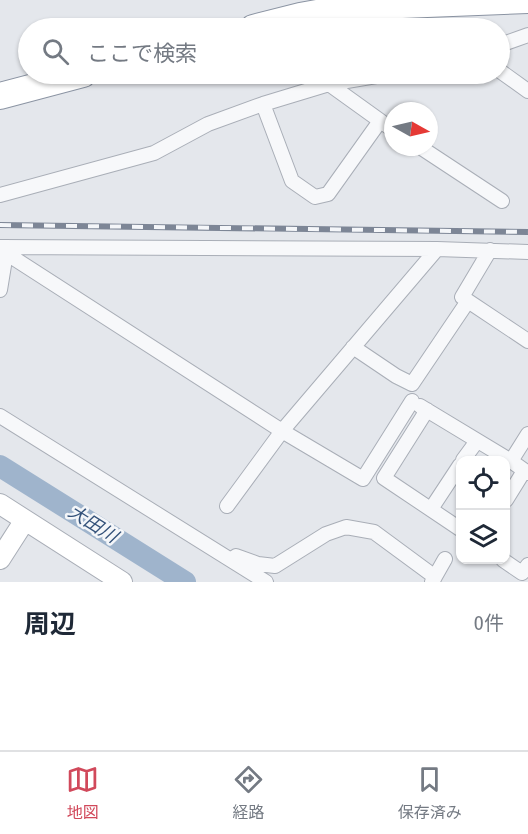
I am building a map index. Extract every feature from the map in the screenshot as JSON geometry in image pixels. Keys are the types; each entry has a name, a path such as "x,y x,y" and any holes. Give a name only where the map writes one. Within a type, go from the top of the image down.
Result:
{"highway":[{"path":"292,18 351,7 395,2 528,0"},
{"path":"0,96 45,84"}],"street":[{"path":"510,41 528,35"},
{"path":"510,78 528,91"},
{"path":"0,195 154,153 208,124 329,84 384,124"},
{"path":"263,104 292,181 315,197 328,194 380,121"},
{"path":"434,156 502,201"},
{"path":"3,247 437,249 528,252"},
{"path":"0,290 3,247"},
{"path":"3,247 12,256 282,431 363,479 409,399 526,472 510,494"},
{"path":"227,507 282,431 437,249"},
{"path":"490,250 462,297 528,341"},
{"path":"353,347 412,384 468,301"},
{"path":"428,410 384,478 456,527"},
{"path":"0,416 266,582"},
{"path":"511,461 528,434"},
{"path":"466,456 477,441"},
{"path":"431,510 456,471"},
{"path":"0,504 122,582"},
{"path":"0,559 25,520"},
{"path":"214,548 258,564 275,566 326,534 346,527 374,532 433,580 446,559"},
{"path":"509,564 522,573 528,565"}],"waterway":[{"name":"大田川","path":"0,466 185,582"}],"railway":[{"path":"0,225 528,232"}]}
